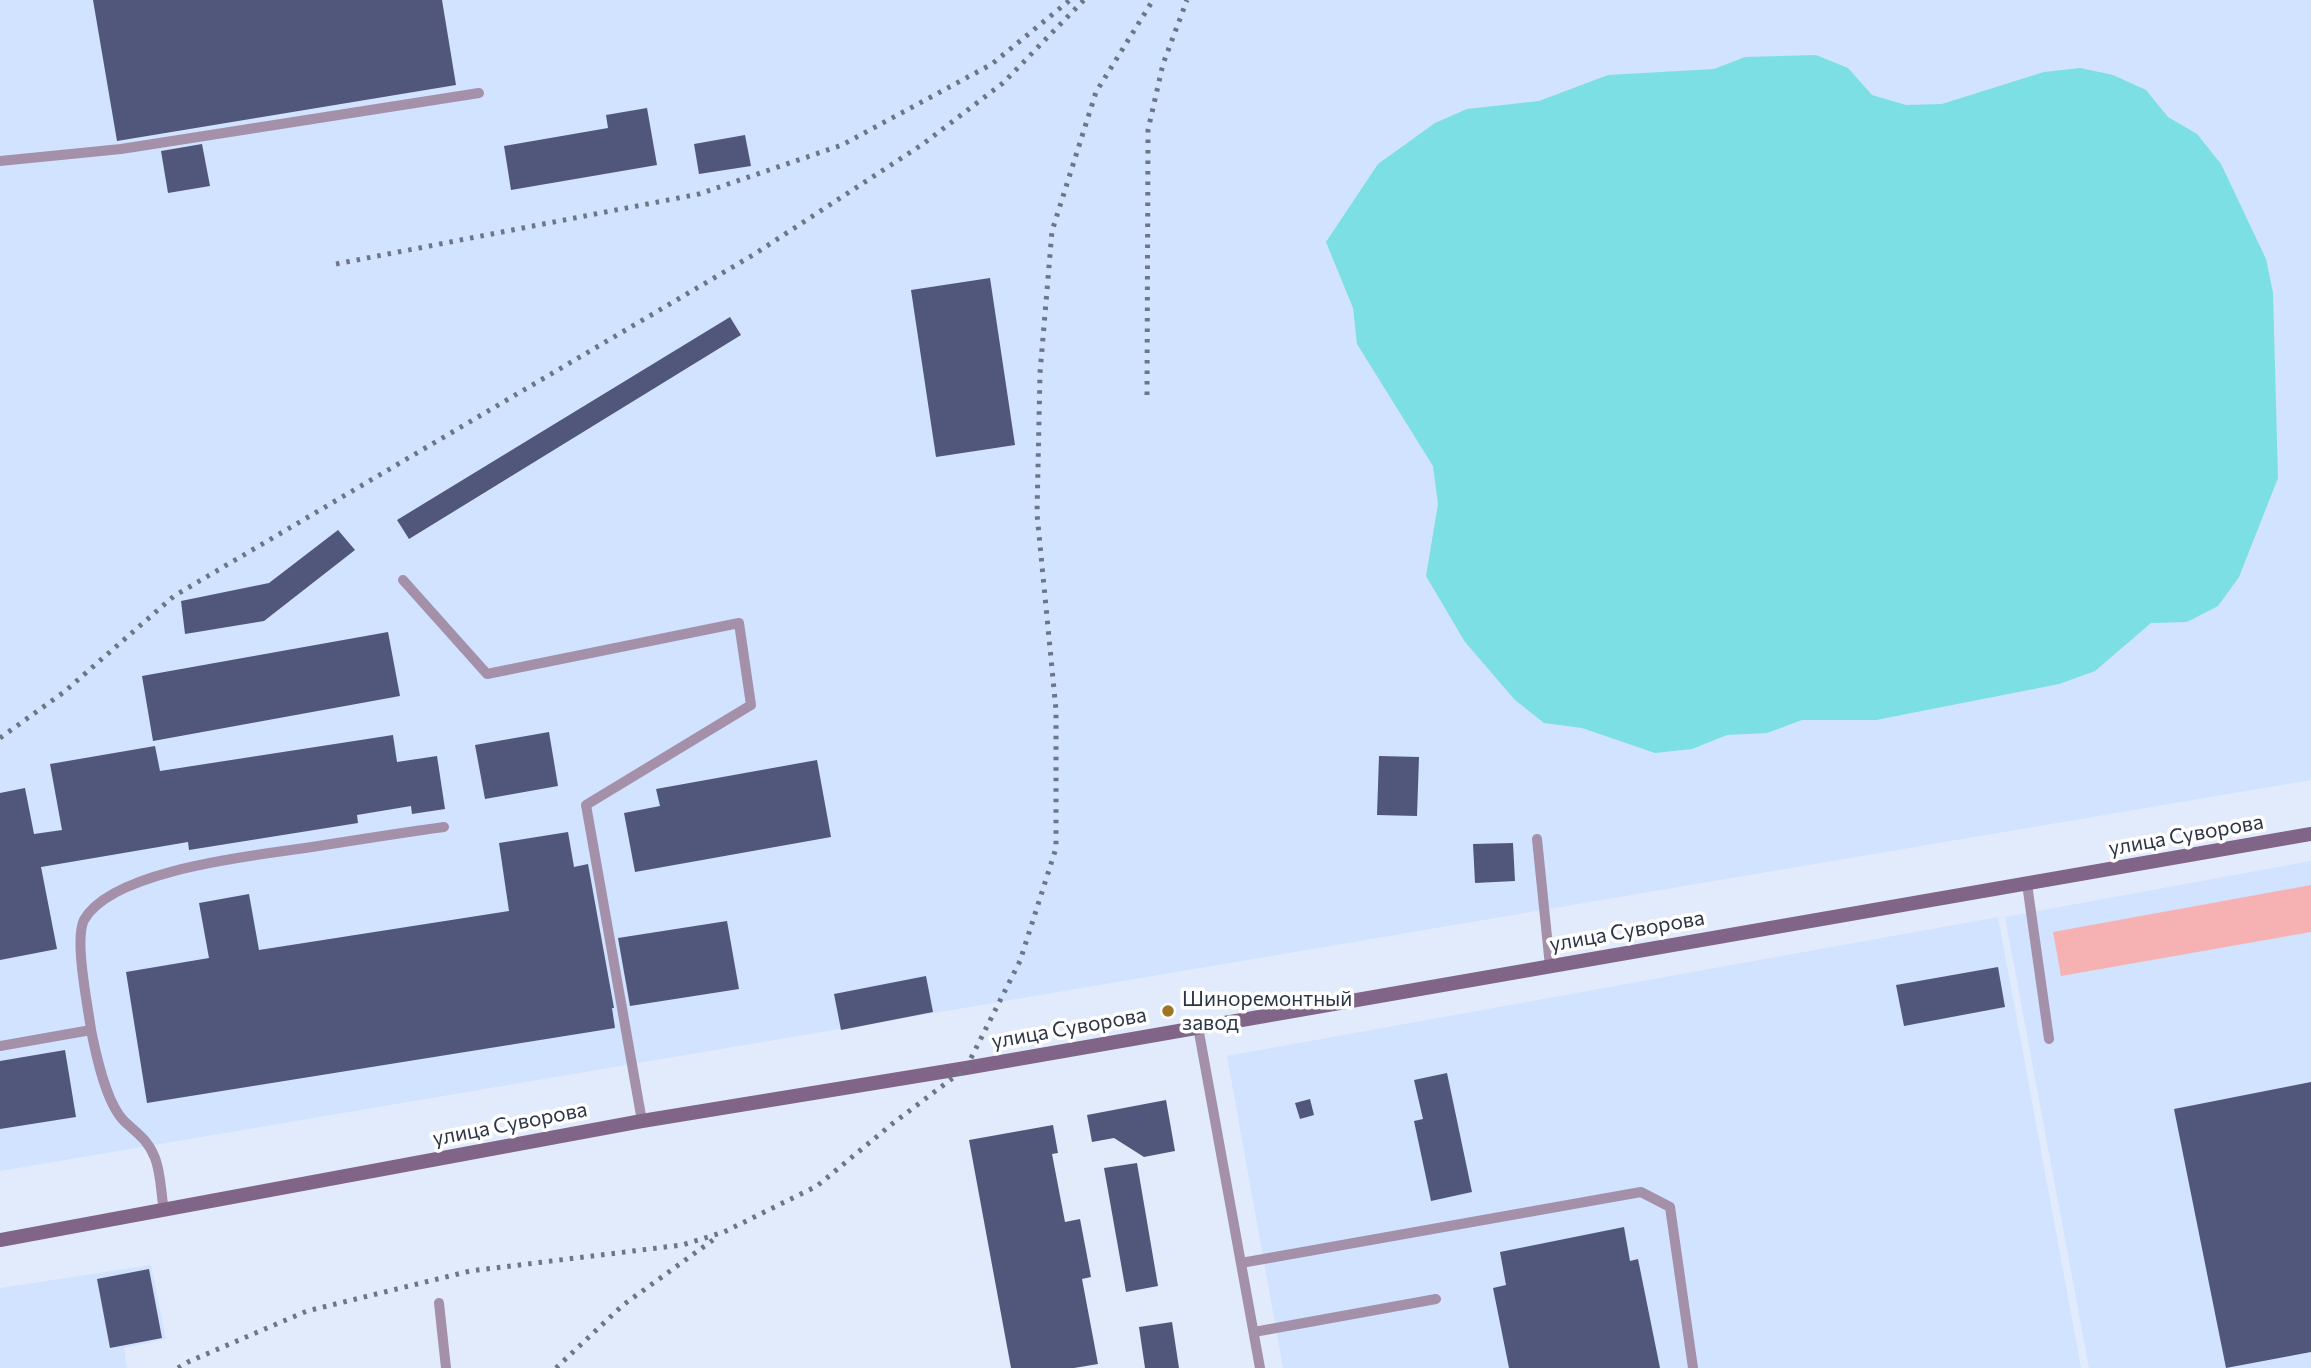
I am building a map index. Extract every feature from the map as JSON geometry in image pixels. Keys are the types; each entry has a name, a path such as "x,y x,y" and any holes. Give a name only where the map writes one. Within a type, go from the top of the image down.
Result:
{"main road":[{"name":"улица Суворова","path":"0,1240 642,1121 2311,834"}],"lane":[{"path":"0,161 121,149 479,93"},
{"path":"403,580 487,674 739,623 751,705 586,805 642,1121"},
{"path":"163,1211 156,1159 145,1139 124,1121 112,1104 95,1050 80,943 84,920 104,899 148,878 206,863 444,827"},
{"path":"1536,839 1550,966"},
{"path":"2027,884 2049,1040"},
{"path":"1198,1027 1261,1368"},
{"path":"0,1046 91,1030"},
{"path":"1241,1263 1641,1192 1670,1207 1693,1368"},
{"path":"1254,1332 1436,1298"},
{"path":"439,1303 446,1368"}],"shaded area":[{"path":"0,0 2311,0 2311,780 0,1171"},
{"path":"1816,55 1848,68 1872,95 1906,105 1942,104 2044,72 2080,68 2113,75 2146,90 2168,117 2197,134 2221,164 2266,259 2273,293 2278,478 2239,577 2218,606 2187,622 2151,623 2095,671 2059,684 1876,720 1802,720 1767,733 1727,735 1692,749 1655,753 1582,728 1544,723 1515,700 1465,642 1426,576 1438,504 1433,466 1357,344 1353,308 1326,242 1378,164 1435,123 1467,109 1539,101 1608,75 1714,69 1745,57"},
{"path":"2311,861 2311,1368 2089,1368 2005,917"},
{"path":"2311,885 2311,932 2061,976 2053,932"},
{"path":"1998,917 2081,1368 1283,1368 1227,1056"},
{"path":"151,1265 166,1339 124,1348 127,1368 0,1368 0,1288"}],"building":[{"path":"93,0 442,0 456,85 117,141"},
{"path":"647,108 657,165 511,190 504,146 608,128 606,115"},
{"path":"745,135 751,166 699,174 694,144"},
{"path":"202,144 210,186 168,193 161,151"},
{"path":"990,278 1015,445 936,457 911,290"},
{"path":"730,317 741,335 409,539 397,520"},
{"path":"338,530 355,550 264,621 185,634 181,601 269,583"},
{"path":"388,632 400,696 153,741 142,676"},
{"path":"549,732 558,786 485,799 475,745"},
{"path":"393,735 397,762 437,756 445,809 412,814 411,806 357,815 358,823 189,850 188,842 41,867 57,949 0,960 0,793 25,788 34,834 62,830 50,764 155,746 160,771"},
{"path":"1379,756 1419,757 1417,816 1377,815"},
{"path":"817,760 831,837 635,872 624,813 660,806 656,789"},
{"path":"568,832 574,867 588,864 614,1008 615,1028 147,1103 126,972 209,958 199,903 249,894 259,950 509,911 499,843"},
{"path":"1513,843 1515,881 1475,883 1473,844"},
{"path":"727,921 739,989 630,1006 618,938"},
{"path":"1998,967 2005,1007 1904,1026 1896,985"},
{"path":"926,976 933,1012 841,1030 834,994"},
{"path":"65,1050 76,1117 0,1129 0,1061"},
{"path":"1447,1073 1472,1192 1431,1201 1414,1121 1423,1119 1414,1080"},
{"path":"2311,1082 2311,1352 2226,1368 2174,1109"},
{"path":"1310,1099 1314,1115 1300,1119 1295,1103"},
{"path":"1166,1100 1175,1151 1144,1157 1114,1138 1092,1142 1087,1115"},
{"path":"1053,1125 1058,1153 1052,1154 1065,1222 1080,1219 1091,1277 1082,1279 1098,1364 1074,1368 1011,1368 969,1140"},
{"path":"1137,1163 1158,1286 1126,1292 1104,1168"},
{"path":"1624,1227 1630,1261 1638,1259 1660,1368 1509,1368 1493,1288 1506,1285 1500,1252"},
{"path":"149,1269 162,1338 110,1348 97,1279"},
{"path":"1172,1322 1179,1368 1145,1368 1139,1327"}],"railway":[{"path":"336,264 699,194 842,145 992,64 1070,0"},
{"path":"0,738 64,692 174,596 753,255 923,144 1003,83 1084,0"},
{"path":"178,1368 307,1311 470,1271 682,1245 724,1232 817,1186 966,1068 1020,961 1056,848 1056,710 1037,514 1040,373 1052,231 1096,92 1153,0"},
{"path":"1147,395 1148,130 1163,64 1187,0"},
{"path":"556,1368 623,1305 713,1240"}],"place":[{"name":"Шиноремонтный завод","path":"1168,1011"}]}
